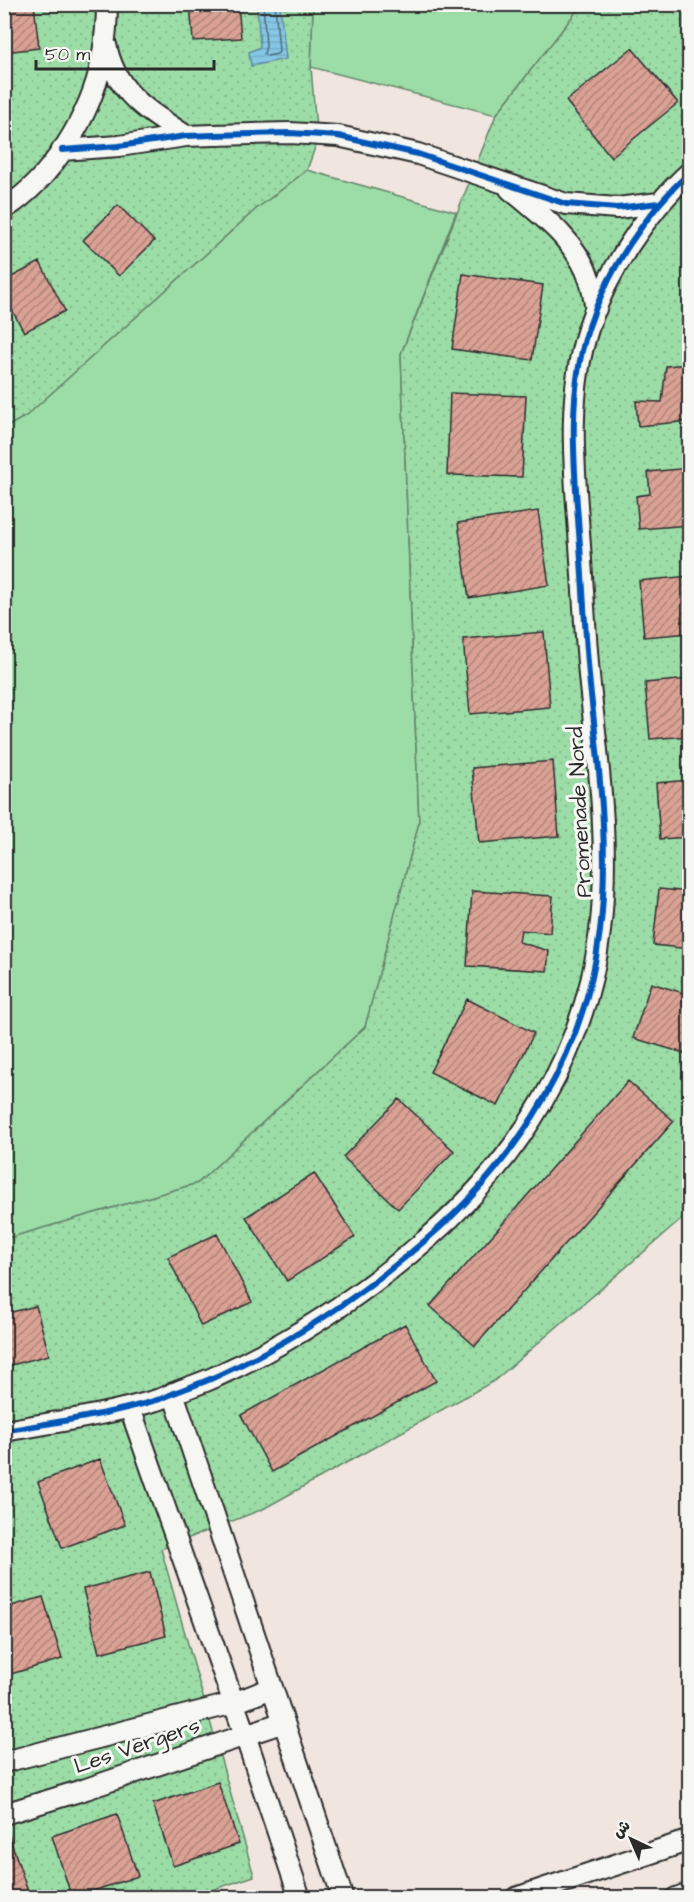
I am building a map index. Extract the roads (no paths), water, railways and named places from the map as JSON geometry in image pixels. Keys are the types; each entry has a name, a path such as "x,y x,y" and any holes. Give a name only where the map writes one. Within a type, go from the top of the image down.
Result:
{"street":[{"path":"4,209 33,184 62,150 80,120 92,94 102,62 107,4"},
{"path":"105,40 109,61 121,84 151,113 186,136"},
{"path":"62,150 119,146 186,136 290,134 338,136 418,154 566,204 617,208 659,203"},
{"name":"Promenade Nord","path":"4,1431 130,1408 163,1399 173,1393 215,1378 292,1337 378,1279 461,1209 520,1138 550,1088 587,996 600,934 603,891 602,800 588,657 575,478 574,426 578,376 587,332 612,275 659,203 690,172"},
{"path":"503,183 542,216 574,252 591,283 596,309"},
{"path":"173,1393 343,1898"},
{"path":"130,1408 300,1898"},
{"name":"Les Vergers","path":"4,1762 234,1703 272,1688"},
{"name":"Les Vergers","path":"4,1814 86,1789 284,1722"},
{"path":"516,1898 690,1840"},
{"path":"676,1898 690,1893"}],"water":[{"path":"257,5 280,5 286,59 251,66 249,52 260,47"}]}
